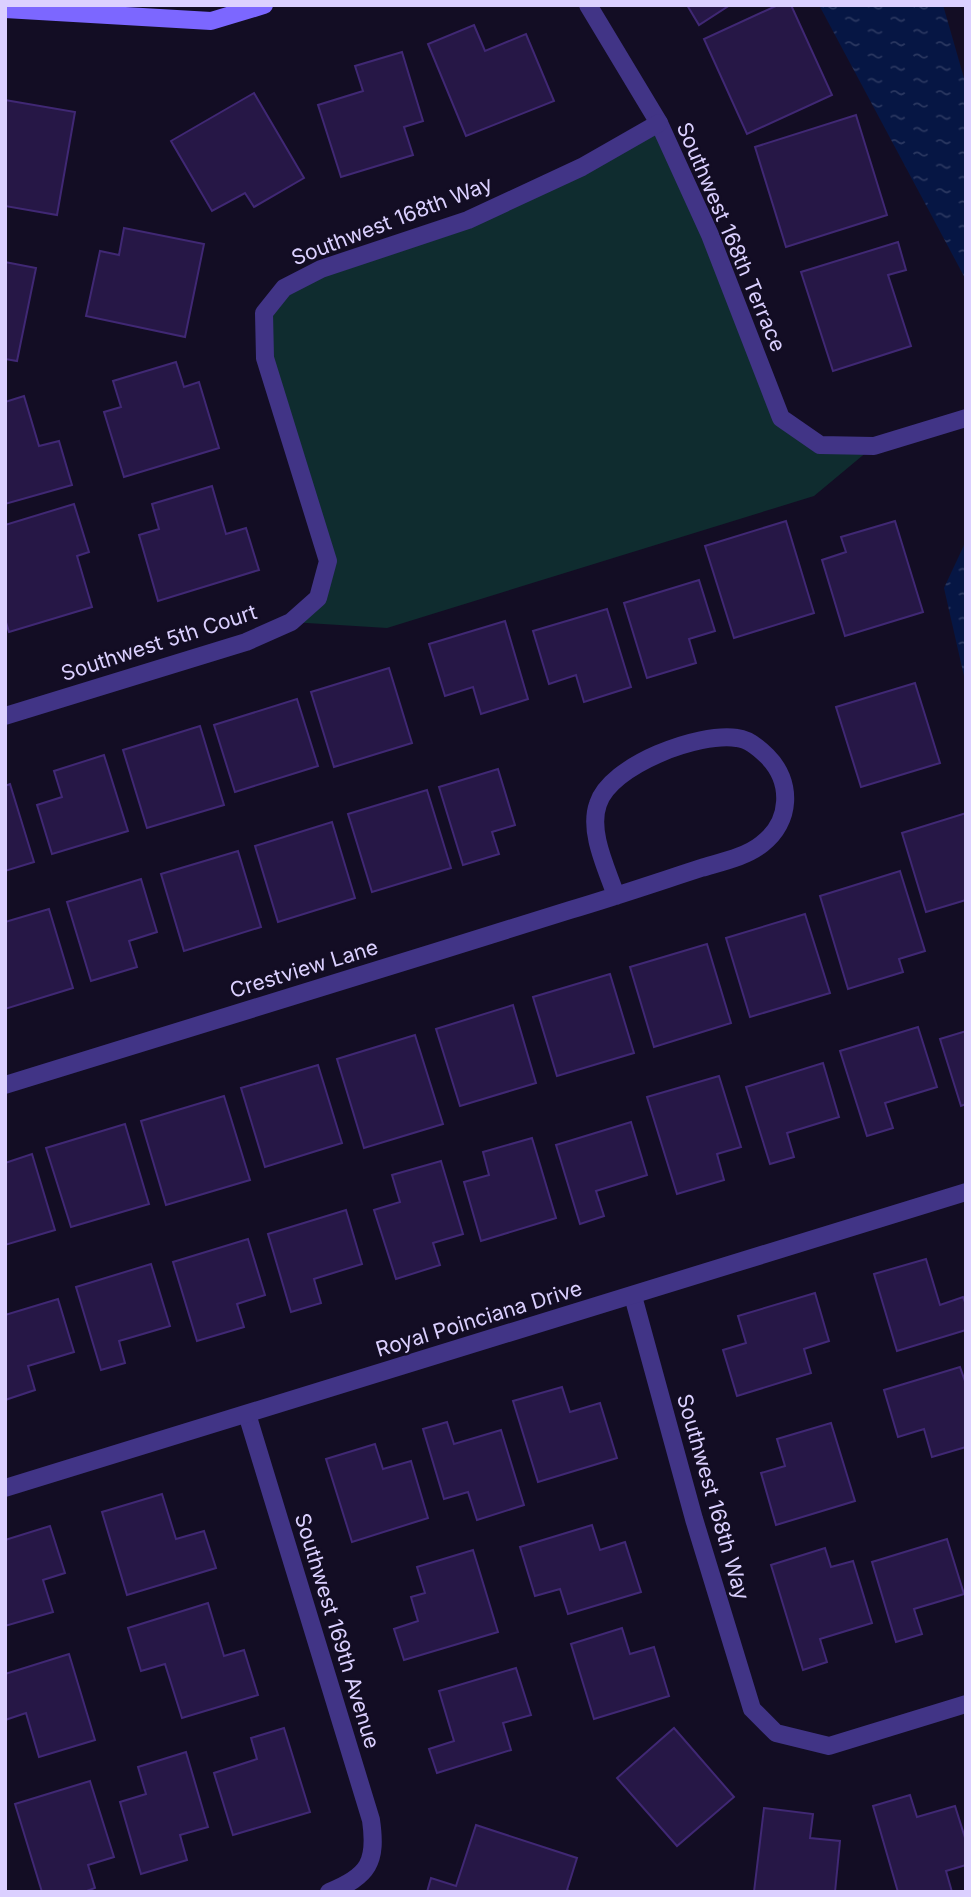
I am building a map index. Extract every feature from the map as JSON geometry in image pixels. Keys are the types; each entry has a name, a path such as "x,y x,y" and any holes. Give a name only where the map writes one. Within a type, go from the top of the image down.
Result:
{"street":[{"path":"5,9 211,21 264,5"},
{"name":"Southwest 168th Terrace","path":"588,5 659,123 710,235 782,418 820,445 874,446 966,418"},
{"name":"Southwest 168th Way","path":"318,598 328,561 265,358 264,313 284,288 321,269 468,220 582,167 659,123"},
{"name":"Southwest 5th Court","path":"5,716 246,642 291,622 318,598"},
{"name":"Crestview Lane","path":"5,1085 616,896 733,858 761,846 775,832 783,818 786,801 781,778 768,757 747,740 735,737 710,739 674,748 647,760 605,788 597,805 595,821 616,896"},
{"name":"Royal Poinciana Drive","path":"5,1488 966,1192"},
{"name":"Southwest 168th Way","path":"633,1296 694,1519 752,1709 776,1733 829,1745 966,1704"},
{"name":"Southwest 169th Avenue","path":"247,1414 371,1820 375,1844 370,1863 351,1883 329,1892"}],"green space":[{"path":"659,123 781,418 820,445 874,446 814,496 387,628 291,622 318,598 328,561 265,358 264,313 284,288 468,220"}],"water":[{"path":"819,5 943,5 966,85 966,280"},
{"path":"966,541 966,685 944,588"}],"building":[{"path":"687,5 730,5 699,25"},
{"path":"778,5 791,5 832,95 747,134 704,39"},
{"path":"474,25 485,51 526,34 554,101 466,136 428,44"},
{"path":"402,52 423,121 404,127 413,155 341,177 318,105 363,91 355,66"},
{"path":"254,93 304,178 254,207 245,193 212,211 171,141"},
{"path":"5,100 75,112 57,215 5,206"},
{"path":"856,115 887,215 786,247 755,147"},
{"path":"124,228 204,244 185,337 86,316 100,251 119,255"},
{"path":"898,242 906,270 888,275 911,346 833,371 801,272"},
{"path":"5,262 36,268 17,361 5,359"},
{"path":"176,362 184,387 199,382 219,448 124,477 104,412 121,407 113,381"},
{"path":"24,396 39,446 59,441 72,485 5,504 5,402"},
{"path":"212,486 226,534 246,528 259,570 158,601 139,535 159,529 152,504"},
{"path":"74,504 89,552 77,556 92,607 9,632 5,619 5,525"},
{"path":"786,521 814,613 734,638 705,546"},
{"path":"895,521 923,612 845,636 822,560 846,552 841,537"},
{"path":"699,580 715,631 689,639 696,663 647,678 624,603"},
{"path":"607,609 631,687 584,702 576,675 549,684 533,631"},
{"path":"505,621 528,699 481,714 473,687 445,696 429,644"},
{"path":"389,668 412,743 334,767 311,692"},
{"path":"915,683 940,763 861,787 836,707"},
{"path":"297,699 318,766 235,792 214,725"},
{"path":"200,726 224,805 147,828 123,750"},
{"path":"104,755 128,831 52,854 37,805 62,797 54,771"},
{"path":"498,769 515,825 492,832 499,854 463,865 439,787"},
{"path":"10,784 34,862 5,871 5,786"},
{"path":"427,790 451,868 372,892 348,814"},
{"path":"966,813 966,900 926,912 902,833"},
{"path":"332,822 355,898 278,922 255,846"},
{"path":"238,851 261,927 184,951 161,874"},
{"path":"900,871 925,951 899,959 903,972 848,989 820,896"},
{"path":"141,879 157,932 129,941 137,967 91,981 67,902"},
{"path":"49,909 73,988 5,1009 5,922"},
{"path":"805,914 830,993 750,1017 726,938"},
{"path":"707,944 731,1023 654,1047 630,967"},
{"path":"610,974 634,1053 557,1076 533,997"},
{"path":"513,1005 536,1083 460,1106 436,1029"},
{"path":"918,1027 937,1087 885,1103 893,1128 867,1136 840,1051"},
{"path":"966,1031 966,1104 961,1106 940,1039"},
{"path":"415,1035 443,1124 364,1148 337,1059"},
{"path":"823,1063 839,1117 787,1133 794,1157 770,1164 746,1087"},
{"path":"318,1065 342,1143 265,1167 241,1088"},
{"path":"719,1076 741,1147 717,1154 724,1180 677,1194 647,1097"},
{"path":"224,1096 250,1180 166,1205 141,1121"},
{"path":"631,1122 647,1175 596,1191 604,1216 580,1224 556,1145"},
{"path":"125,1124 149,1204 71,1227 46,1148"},
{"path":"532,1138 556,1218 481,1241 464,1182 489,1175 483,1152"},
{"path":"32,1154 55,1230 5,1245 5,1163"},
{"path":"441,1161 463,1234 433,1243 440,1265 396,1279 374,1210 400,1202 392,1175"},
{"path":"346,1210 362,1264 314,1279 321,1303 291,1312 268,1234"},
{"path":"248,1239 265,1295 237,1304 244,1327 197,1341 173,1262"},
{"path":"926,1259 940,1305 963,1297 966,1305 966,1330 897,1351 874,1274"},
{"path":"151,1264 170,1326 119,1341 125,1363 101,1370 76,1287"},
{"path":"815,1293 829,1341 804,1349 811,1373 737,1396 723,1350 746,1343 738,1316"},
{"path":"58,1299 74,1352 28,1366 35,1390 5,1400 5,1315"},
{"path":"960,1367 966,1384 966,1447 932,1457 924,1429 898,1437 884,1390"},
{"path":"562,1387 570,1412 600,1403 617,1458 538,1482 513,1401"},
{"path":"447,1422 454,1444 501,1430 524,1505 477,1520 468,1492 444,1499 423,1429"},
{"path":"831,1423 855,1501 776,1525 761,1473 785,1466 777,1439"},
{"path":"375,1444 383,1469 411,1461 428,1518 352,1542 326,1459"},
{"path":"162,1494 176,1539 204,1531 216,1568 127,1595 102,1512"},
{"path":"592,1525 600,1550 625,1542 641,1592 568,1614 560,1589 535,1596 520,1547"},
{"path":"50,1526 65,1573 43,1580 53,1612 5,1626 5,1540"},
{"path":"947,1539 964,1594 914,1609 922,1634 896,1642 872,1562"},
{"path":"825,1548 831,1567 853,1561 872,1623 820,1639 827,1662 803,1670 771,1565"},
{"path":"473,1550 498,1632 404,1660 394,1629 418,1621 411,1597 425,1593 417,1567"},
{"path":"208,1603 224,1656 244,1650 258,1695 182,1718 165,1664 141,1671 128,1628"},
{"path":"622,1628 630,1654 654,1647 669,1696 594,1719 571,1644"},
{"path":"69,1654 95,1740 39,1757 26,1713 5,1720 5,1674"},
{"path":"516,1668 531,1715 503,1723 511,1750 437,1773 429,1749 454,1741 439,1691"},
{"path":"284,1728 310,1812 233,1835 214,1773 257,1759 251,1738"},
{"path":"674,1728 734,1797 677,1846 617,1778"},
{"path":"186,1752 208,1827 180,1835 187,1860 141,1874 120,1802 146,1794 138,1767"},
{"path":"90,1781 114,1857 88,1865 95,1888 84,1892 42,1892 15,1804"},
{"path":"910,1795 917,1817 955,1806 966,1841 966,1865 946,1871 952,1892 898,1892 873,1806"},
{"path":"764,1808 813,1814 810,1838 840,1841 835,1892 754,1892"},
{"path":"476,1825 577,1858 567,1890 571,1892 427,1892 431,1878 456,1886"}]}
